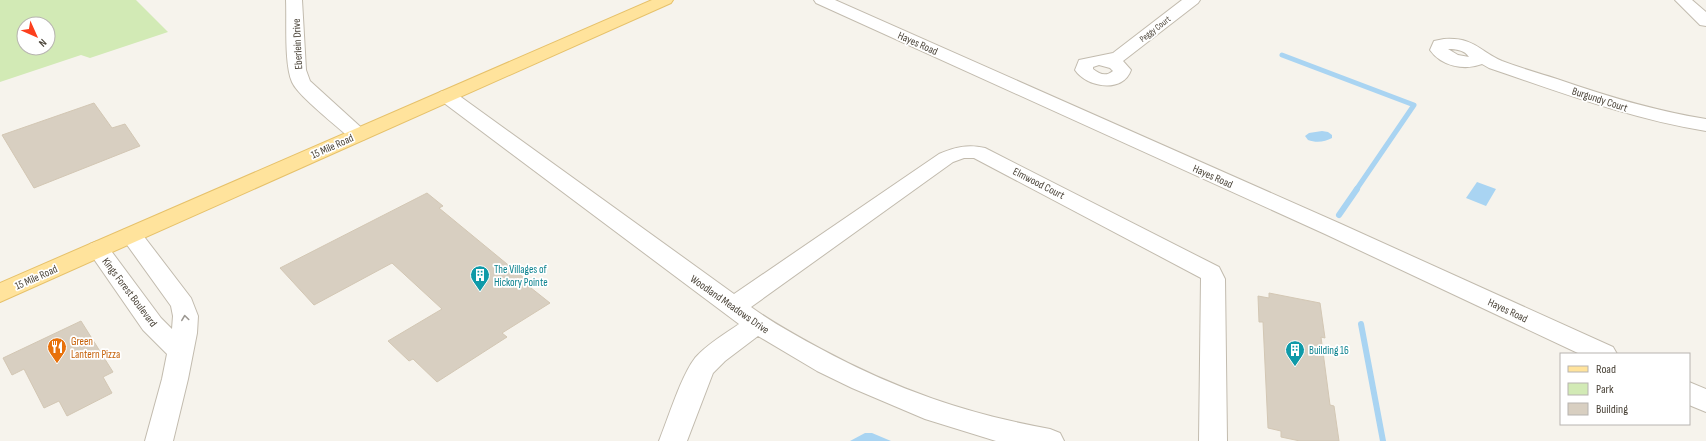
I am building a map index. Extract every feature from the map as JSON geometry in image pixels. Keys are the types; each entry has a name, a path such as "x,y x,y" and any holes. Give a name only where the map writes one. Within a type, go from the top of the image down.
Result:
{"main road":[{"name":"15 Mile Road","path":"0,293 665,0"}],"street":[{"name":"Eberlein Drive","path":"294,0 297,70 301,83 311,94 358,135"},
{"name":"Hayes Road","path":"822,0 1333,229 1602,353"},
{"name":"Peggy Court","path":"1099,60 1119,62 1192,0"},
{"path":"1683,0 1706,21"},
{"name":"Burgundy Court","path":"1474,57 1643,113 1680,122 1706,125"},
{"name":"Woodland Meadows Drive","path":"447,96 757,324 786,342 851,377 904,401 970,423 1050,441"},
{"name":"Elmwood Court","path":"733,306 946,158 961,152 978,152 1210,273 1213,279 1213,441"},
{"path":"131,235 184,309 187,323 175,379 159,441"},
{"name":"Kings Forest Boulevard","path":"98,249 152,324 180,351"},
{"path":"673,441 698,377 704,366 716,354 757,324"},
{"path":"1690,393 1706,401"}],"green space":[{"path":"0,0 136,0 168,32 90,58 81,55 0,82"}],"water":[{"path":"1322,131 1328,132 1332,135 1332,138 1314,142 1308,140 1305,136 1309,133"},
{"path":"1477,182 1496,189 1486,206 1466,198"},
{"path":"865,433 872,433 891,441 850,441"}],"building":[{"path":"94,103 112,128 125,124 140,146 34,188 2,135"},
{"name":"The Villages of Hickory Pointe","path":"427,193 443,206 439,208 524,278 521,280 550,303 502,333 507,337 437,382 413,359 409,361 388,341 442,309 392,263 314,305 280,268"},
{"name":"Building 16","path":"1269,293 1320,303 1325,338 1321,337 1330,405 1334,406 1339,441 1300,441 1281,437 1281,431 1268,428 1263,322 1259,322 1258,296 1269,298"},
{"name":"Green Lantern Pizza","path":"81,321 113,372 103,377 112,393 67,416 59,401 44,408 24,369 12,375 3,358"}],"waterway":[{"path":"1282,55 1414,105 1356,190"},
{"path":"1339,215 1357,189"},
{"path":"1361,324 1383,441"}],"place":[{"name":"The Villages of Hickory Pointe","path":"480,292"},
{"name":"Green Lantern Pizza","path":"57,364"},
{"name":"Building 16","path":"1295,367"}]}
